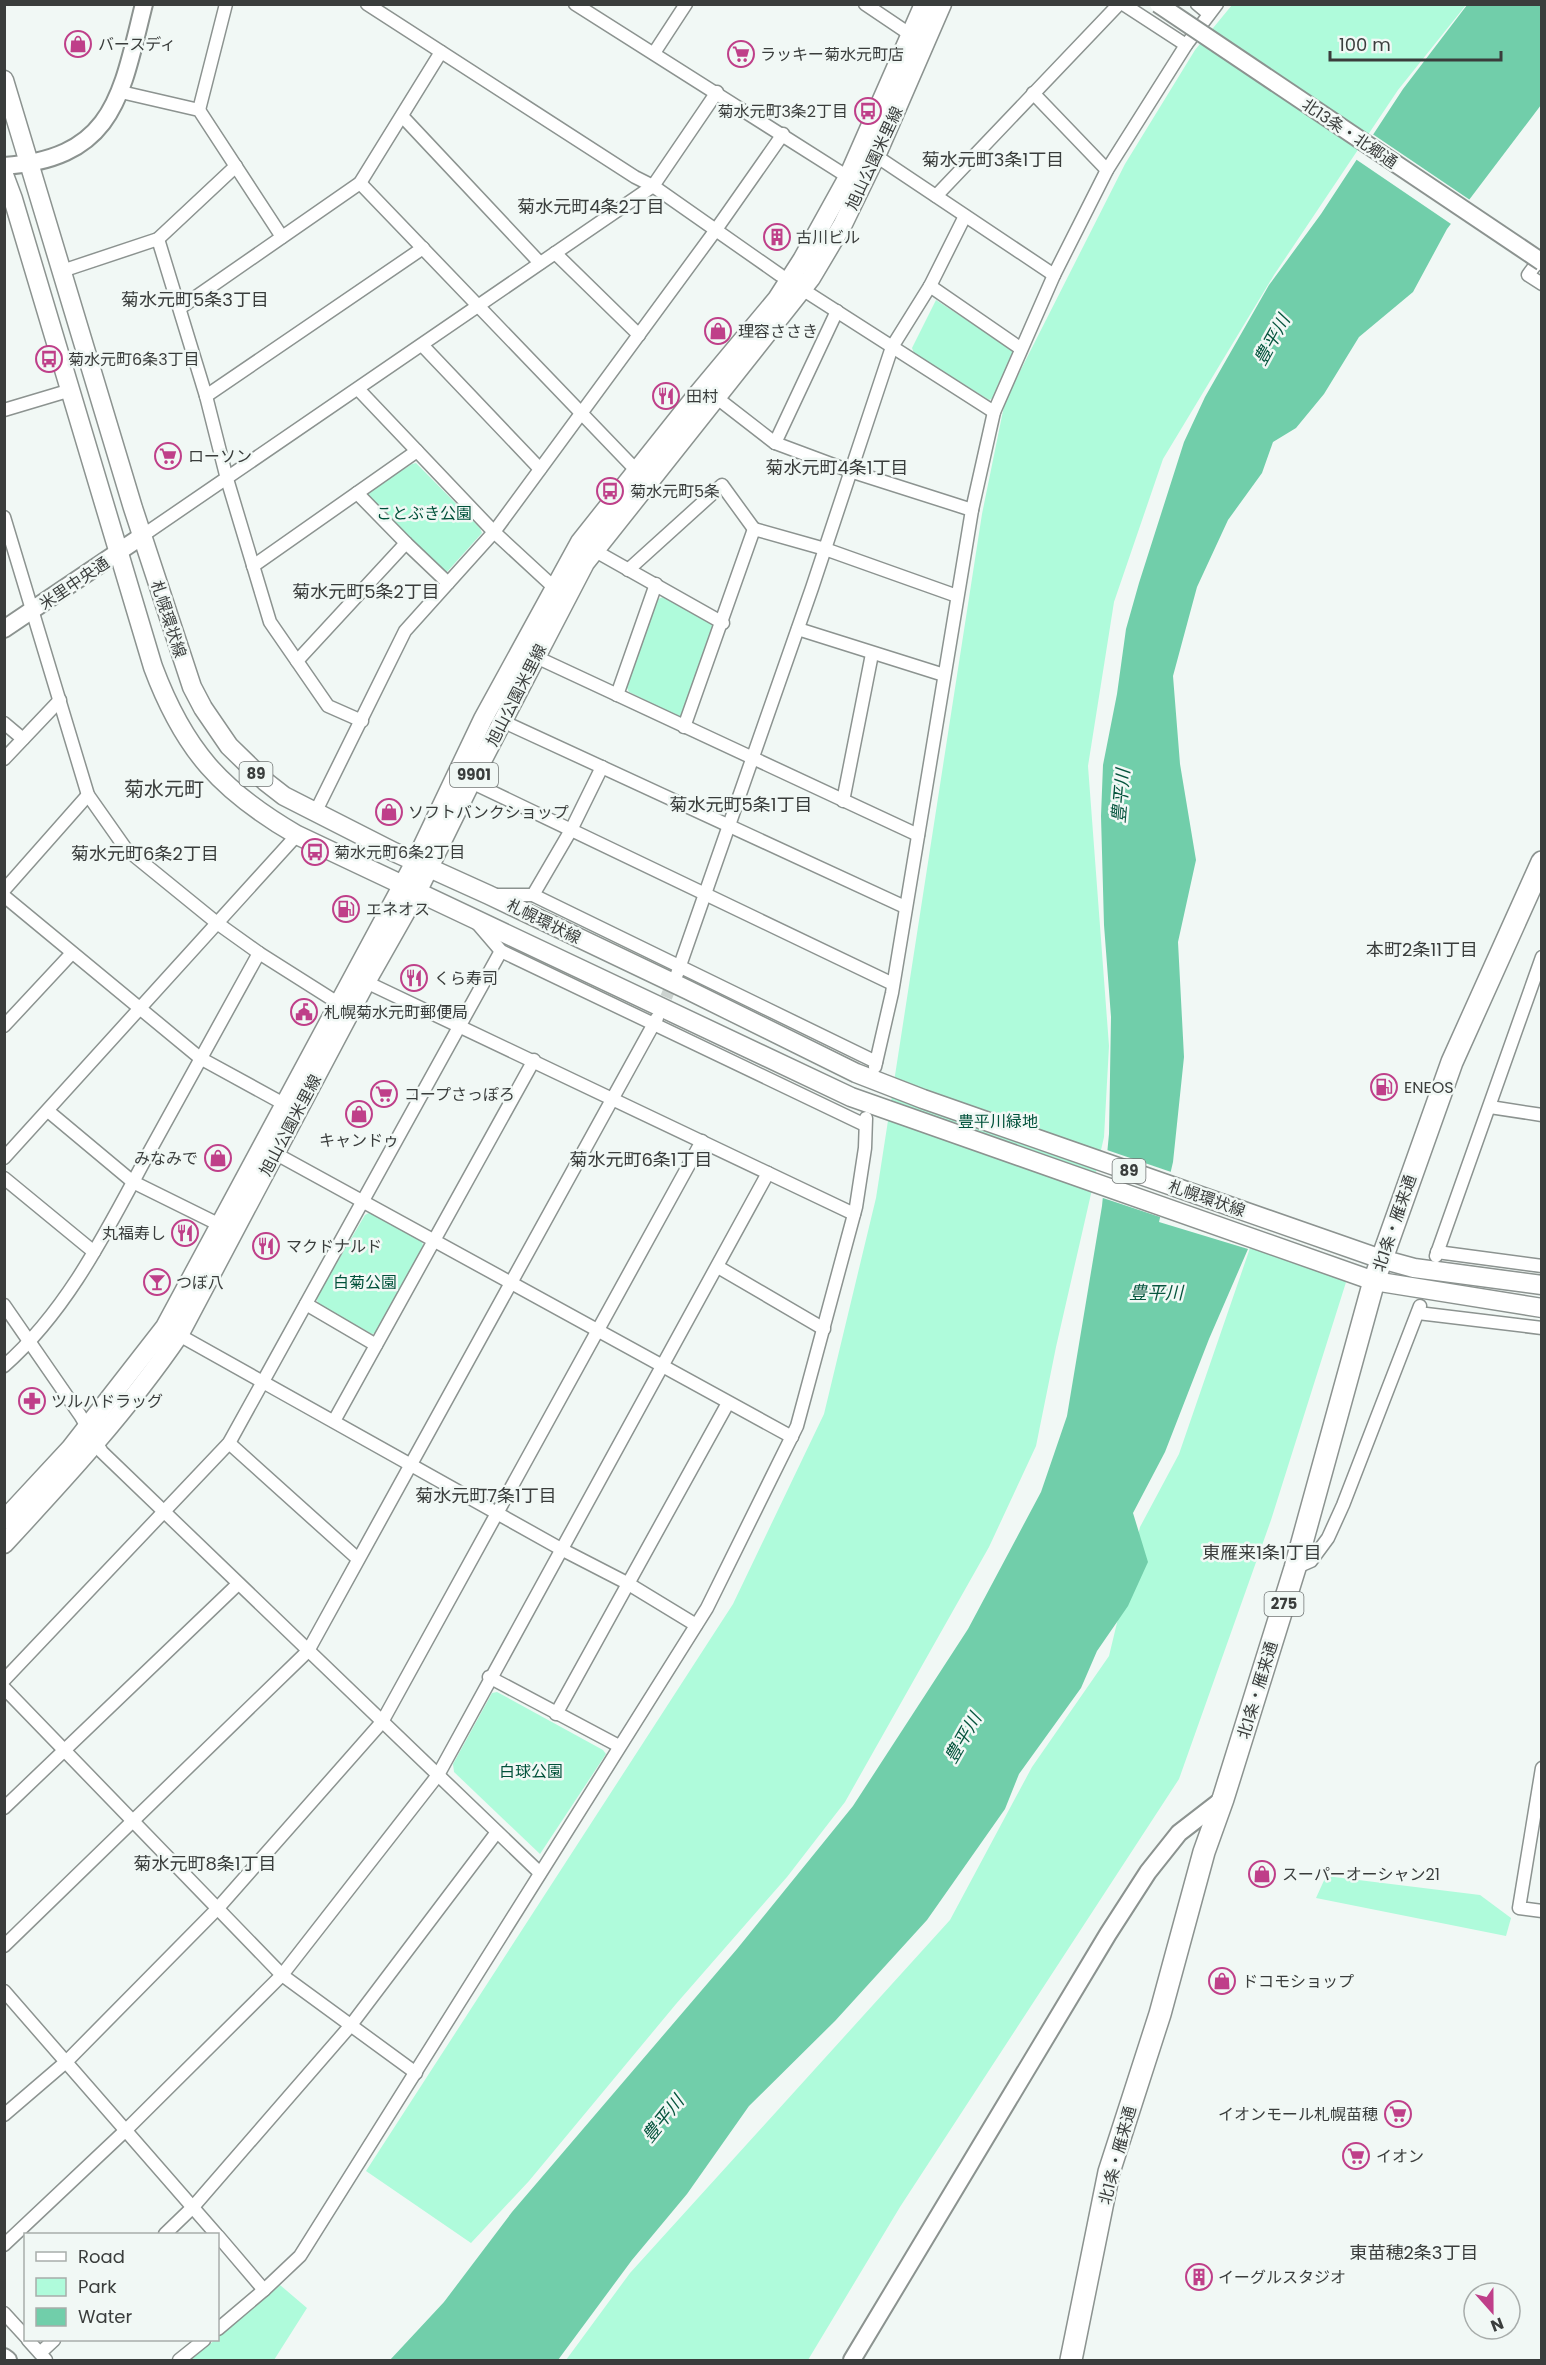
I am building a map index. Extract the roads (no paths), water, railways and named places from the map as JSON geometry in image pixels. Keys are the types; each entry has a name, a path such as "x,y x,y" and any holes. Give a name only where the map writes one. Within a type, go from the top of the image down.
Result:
{"highway":[{"name":"北1条・雁来通","path":"1071,2361 1109,2172 1160,2014 1204,1852 1223,1799 1295,1568 1374,1281 1452,1062 1542,862"}],"main road":[{"name":"旭山公園米里線","path":"587,546 717,398 788,309 796,284 849,177 924,4"},
{"name":"旭山公園米里線","path":"422,865 483,719 561,593 587,546 636,470 777,300 796,284 811,278 843,224 876,156 942,4"},
{"name":"札幌環状線","path":"4,80 142,536 189,678 202,708 228,746 245,764 284,796 316,811 340,826 489,895 856,1073 923,1099 1381,1259 1414,1268 1542,1285"},
{"name":"札幌環状線","path":"4,175 165,701 188,740 205,763 235,795 262,815 297,835 851,1097 1374,1281 1542,1308"},
{"name":"旭山公園米里線","path":"4,1520 70,1449 92,1435 145,1385 179,1335 268,1150 284,1104 338,1003 471,782 536,657 561,593"},
{"name":"旭山公園米里線","path":"4,1544 92,1435 165,1327 219,1225 268,1150 366,982 409,888"}],"street":[{"path":"4,166 30,164 59,155 86,140 106,118 121,92 144,4"},
{"path":"199,110 226,4"},
{"path":"367,4 635,177 653,186 715,231 994,412"},
{"path":"575,4 849,177"},
{"path":"654,53 686,4"},
{"path":"866,4 911,35"},
{"path":"936,196 1121,4 1186,45"},
{"name":"北13条・北郷通","path":"1158,4 1542,261"},
{"path":"489,895 533,895 679,970 876,1064 893,984 972,510 994,412 1020,348 1054,275 1107,170 1186,45 1213,9 1197,4"},
{"path":"180,308 360,183 441,52"},
{"path":"121,92 199,110 282,237"},
{"path":"142,536 653,186 717,92"},
{"path":"1033,93 1107,170"},
{"path":"402,116 540,263"},
{"path":"316,811 405,631 494,532 715,231 783,134"},
{"path":"876,156 1054,275"},
{"path":"62,271 158,239 236,166"},
{"path":"360,183 636,470"},
{"path":"679,970 798,629 892,347 930,286 965,216"},
{"path":"158,239 206,396 227,479 270,622 328,706 362,721"},
{"path":"206,396 423,248"},
{"path":"555,253 639,335"},
{"path":"1542,256 1528,275 1542,284"},
{"path":"930,286 1020,348"},
{"path":"775,443 837,311"},
{"path":"422,345 540,469"},
{"path":"358,389 494,532 561,593"},
{"path":"4,410 70,390"},
{"path":"717,398 775,443 850,471 972,510"},
{"path":"253,566 417,451"},
{"path":"628,570 722,485 754,529 825,549 957,596"},
{"path":"357,493 448,583"},
{"path":"4,517 88,795 126,849 217,923 259,953 338,1003"},
{"path":"684,727 723,623 754,529"},
{"name":"米里中央通","path":"4,629 142,536"},
{"path":"297,661 406,543"},
{"path":"587,546 723,623"},
{"path":"617,695 656,584"},
{"path":"798,629 944,675"},
{"path":"843,801 872,654"},
{"path":"536,657 918,835"},
{"path":"4,759 60,700"},
{"path":"502,722 905,907"},
{"path":"4,723 23,738"},
{"path":"533,895 571,830 602,767"},
{"path":"471,782 893,984"},
{"path":"4,890 88,795"},
{"path":"4,1158 297,835"},
{"path":"4,896 200,1058 284,1104"},
{"path":"219,2328 300,2256 707,1608 797,1426 854,1214 865,1148 865,1122 656,1021 501,951 471,916"},
{"path":"4,1680 229,1443 501,951"},
{"path":"4,1026 72,953"},
{"path":"4,1366 30,1344 49,1320 94,1252 259,953"},
{"path":"1542,957 1436,1254 1542,1266"},
{"path":"366,982 854,1214"},
{"path":"4,1946 308,1651 656,1021"},
{"path":"334,1421 534,1060"},
{"path":"1490,1107 1542,1115"},
{"path":"48,1110 133,1182 219,1225"},
{"path":"4,2115 67,2061 218,1908 382,1722 702,1141"},
{"path":"268,1150 792,1437"},
{"path":"4,2245 126,2130 282,1975 438,1775 489,1677 768,1173"},
{"path":"4,1178 94,1252"},
{"path":"718,1267 824,1329"},
{"path":"306,1304 376,1345"},
{"path":"4,1305 102,1452 540,1873"},
{"path":"1295,1568 1311,1561 1328,1538 1419,1309 1542,1328"},
{"path":"179,1335 561,1549 627,1583 696,1625"},
{"path":"556,1714 728,1403"},
{"path":"229,1443 358,1560"},
{"path":"4,1808 238,1584"},
{"path":"489,1677 619,1746"},
{"path":"4,1688 282,1975 416,2073"},
{"path":"1542,1768 1539,1799 1519,1908 1542,1911"},
{"path":"852,2361 1142,1881 1179,1833 1223,1799"},
{"path":"167,2233 193,2207 351,2025 497,1832"},
{"path":"4,1991 215,2233"},
{"path":"219,2237 264,2290"},
{"path":"4,2313 24,2335"},
{"path":"30,2341 43,2357 53,2341"},
{"path":"179,2361 203,2341"},
{"path":"4,2357 8,2361"}],"water":[{"name":"豊平川","path":"1467,5 1541,5 1541,105 1447,229 1413,292 1359,337 1324,394 1296,428 1273,442 1262,473 1228,520 1197,587 1173,676 1180,764 1196,860 1178,942 1184,1057 1173,1162 1159,1222 1248,1249 1209,1339 1165,1452 1133,1513 1148,1562 1128,1606 1097,1651 1081,1688 1019,1774 1005,1809 927,1920 835,2021 749,2106 687,2194 632,2260 558,2360 390,2360 444,2302 512,2212 737,1949 853,1806 968,1629 1041,1492 1067,1416 1102,1206 1109,1134 1111,1017 1104,925 1101,816 1103,765 1117,694 1126,629 1139,583 1184,442 1205,397 1269,285 1321,214 1403,89"}],"tunnel":[{"path":"659,1014 675,977"}],"place":[{"name":"バースディ","path":"78,44"},
{"name":"ラッキー菊水元町店","path":"741,54"},
{"name":"菊水元町3条2丁目","path":"868,111"},
{"name":"古川ビル","path":"777,237"},
{"name":"理容ささき","path":"718,331"},
{"name":"菊水元町6条3丁目","path":"49,359"},
{"name":"田村","path":"666,396"},
{"name":"ローソン","path":"168,456"},
{"name":"菊水元町5条","path":"610,491"},
{"name":"ソフトバンクショップ","path":"389,812"},
{"name":"菊水元町6条2丁目","path":"315,852"},
{"name":"エネオス","path":"346,909"},
{"name":"くら寿司","path":"414,978"},
{"name":"札幌菊水元町郵便局","path":"304,1012"},
{"name":"ENEOS","path":"1384,1087"},
{"name":"コープさっぽろ","path":"384,1094"},
{"name":"キャンドゥ","path":"359,1114"},
{"name":"みなみで","path":"218,1158"},
{"name":"丸福寿し","path":"185,1233"},
{"name":"マクドナルド","path":"266,1246"},
{"name":"つぼ八","path":"157,1282"},
{"name":"ツルハドラッグ","path":"32,1401"},
{"name":"スーパーオーシャン21","path":"1262,1874"},
{"name":"ドコモショップ","path":"1222,1981"},
{"name":"イオンモール札幌苗穂","path":"1398,2114"},
{"name":"イオン","path":"1356,2156"},
{"name":"イーグルスタジオ","path":"1199,2277"}],"district":[{"name":"菊水元町3条1丁目","path":"993,160"},
{"name":"菊水元町4条2丁目","path":"591,207"},
{"name":"菊水元町5条3丁目","path":"195,300"},
{"name":"菊水元町4条1丁目","path":"837,468"},
{"name":"菊水元町5条2丁目","path":"366,592"},
{"name":"菊水元町","path":"164,789"},
{"name":"菊水元町5条1丁目","path":"741,805"},
{"name":"菊水元町6条2丁目","path":"145,854"},
{"name":"本町2条11丁目","path":"1422,950"},
{"name":"菊水元町6条1丁目","path":"641,1160"},
{"name":"菊水元町7条1丁目","path":"486,1496"},
{"name":"東雁来1条1丁目","path":"1262,1553"},
{"name":"菊水元町8条1丁目","path":"205,1864"},
{"name":"東苗穂2条3丁目","path":"1414,2253"}],"park label":[{"name":"ことぶき公園","path":"424,513"},
{"name":"豊平川緑地","path":"998,1121"},
{"name":"白菊公園","path":"365,1282"},
{"name":"白球公園","path":"531,1771"}]}
